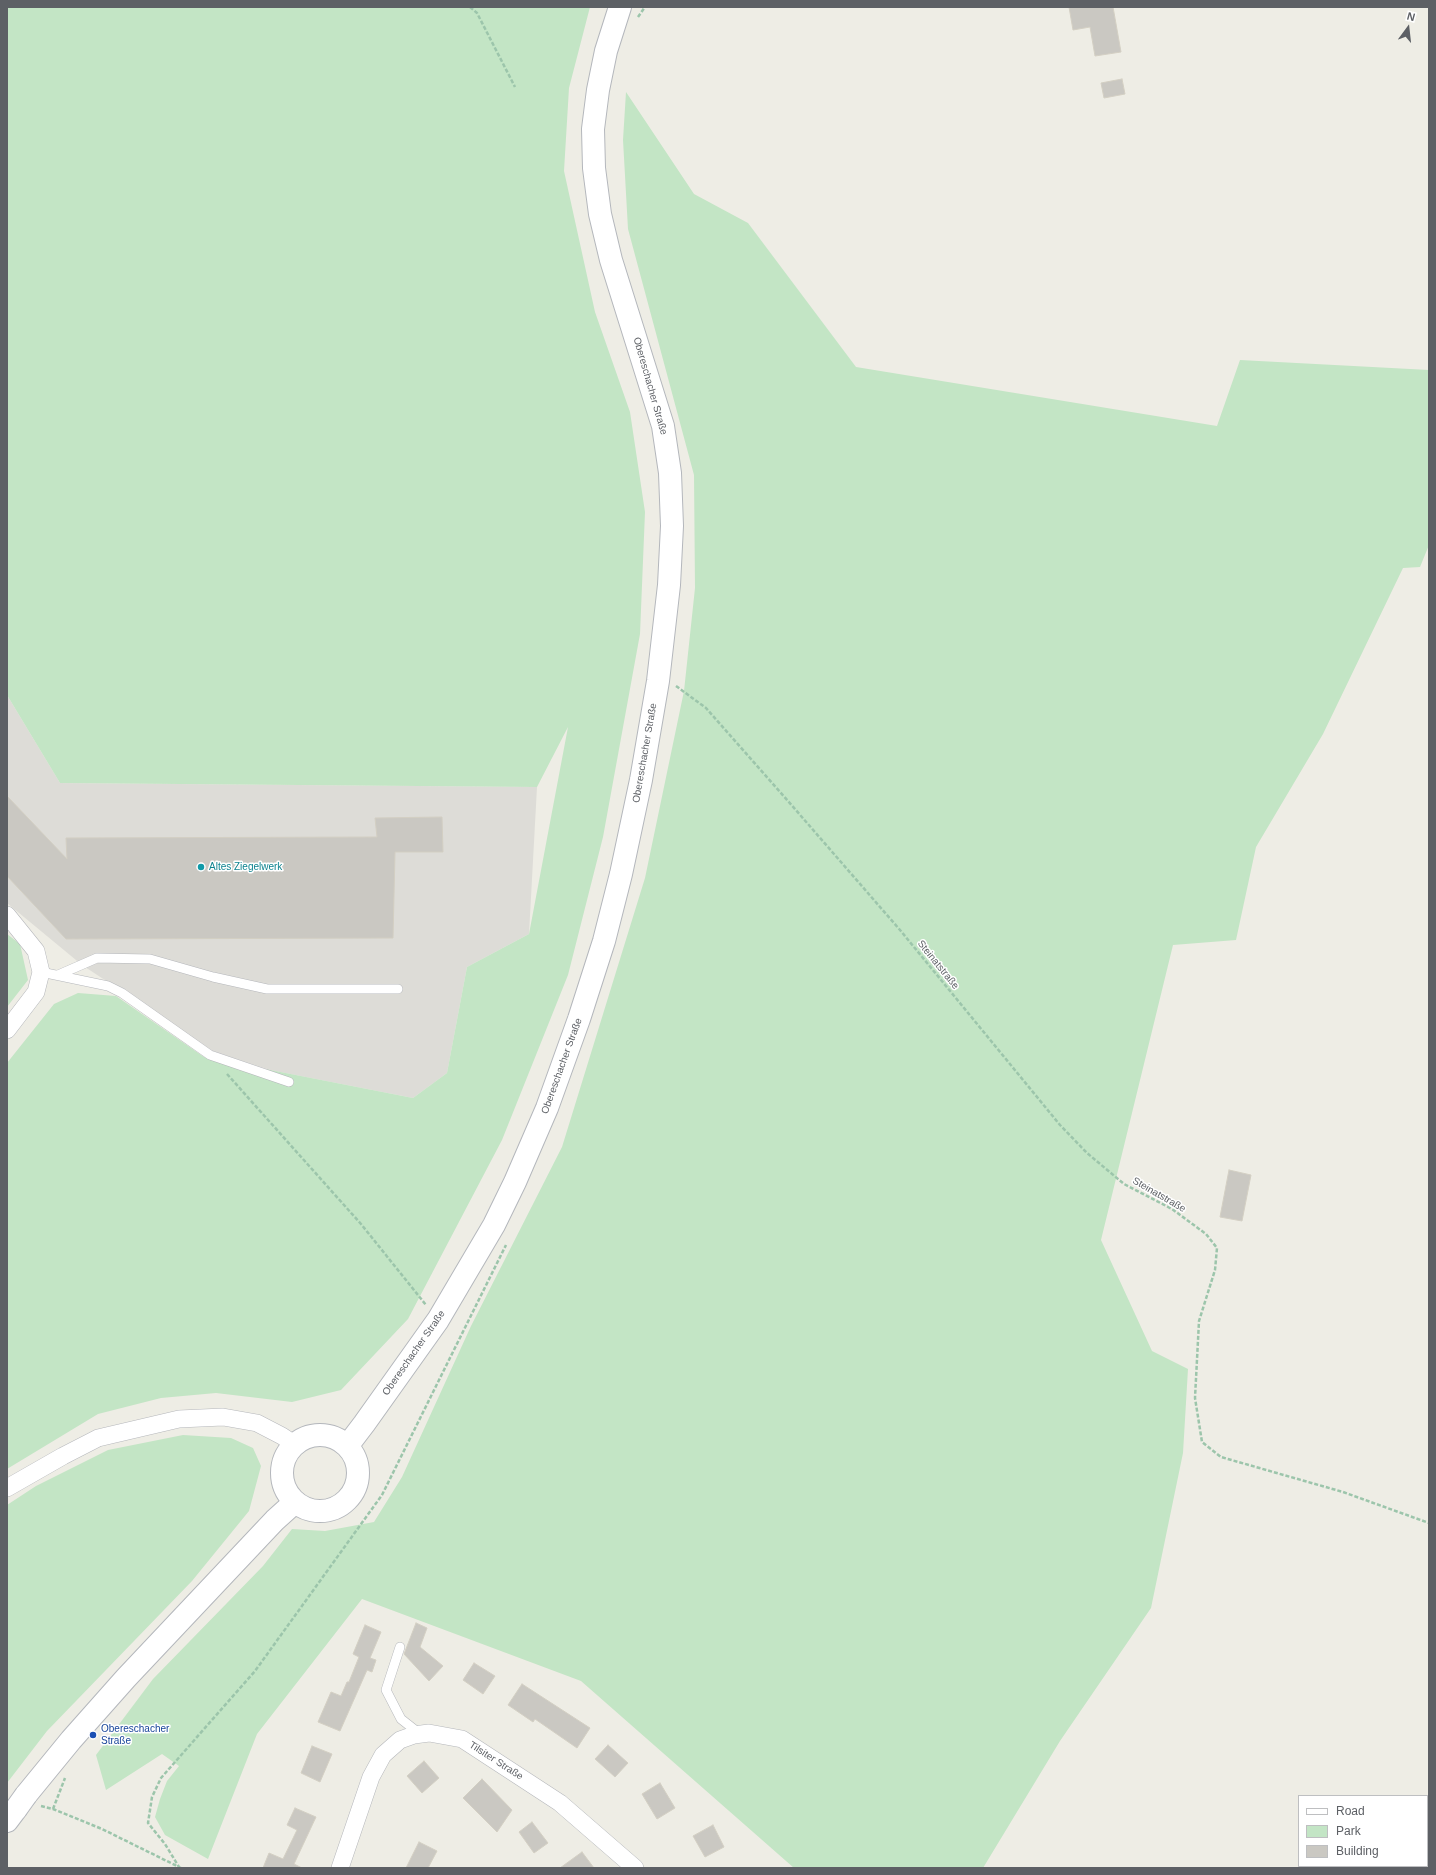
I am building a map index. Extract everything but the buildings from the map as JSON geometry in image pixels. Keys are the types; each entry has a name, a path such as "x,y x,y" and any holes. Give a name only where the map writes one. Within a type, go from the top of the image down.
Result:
{"main road":[{"name":"Obereschacher Straße","path":"348,1445 438,1320 494,1225 515,1182 547,1108 579,1020 604,942 621,874 641,780 658,681 669,585 672,526 670,473 663,426 611,260 600,214 594,168 593,129 598,90 606,51 627,15"},
{"path":"321,1434 340,1439 348,1445 358,1462 359,1472 356,1486 349,1499 337,1507 323,1511 313,1510 295,1502 286,1489 282,1473 285,1457 294,1444 302,1439 321,1434"},
{"path":"16,1809 71,1740 126,1678 275,1520 295,1502"}],"street":[{"path":"7,915 36,951 50,973 7,1030"},
{"path":"7,1488 98,1438 179,1419 223,1417 257,1423 294,1444"},
{"name":"Tilsiter Straße","path":"340,1868 371,1777 383,1755 400,1740 429,1733 462,1739 560,1803 635,1868"}],"lane":[{"path":"50,973 97,958 150,959 213,977 267,989 398,989"},
{"path":"50,973 108,986 210,1055 289,1082"},
{"path":"400,1647 386,1690 402,1719 420,1734"}],"path":[{"path":"470,7 477,13 515,87"},
{"path":"627,15 645,7"},
{"name":"Steinatstraße","path":"673,692 674,684 706,708 900,930 1065,1131 1087,1153 1124,1184 1172,1209 1206,1234 1217,1248 1215,1270 1198,1321 1195,1398 1202,1442 1221,1457 1343,1492 1429,1523"},
{"path":"210,1055 361,1224 438,1320"},
{"path":"180,1868 165,1844 148,1823 152,1797 161,1778 255,1671 382,1496 508,1240"},
{"path":"52,1809 102,1829 180,1868"}],"shaded area":[{"path":"7,695 60,783 537,787 529,934 467,967 447,1073 413,1098 270,1070 213,1051 82,965 7,903"}],"green space":[{"path":"7,7 590,7 569,88 564,171 595,312 630,412 645,512 640,634 603,837 568,975 502,1140 408,1319 341,1390 292,1402 216,1393 161,1398 98,1414 7,1469 7,1063 54,1004 78,993 116,996 204,1057 413,1098 447,1073 467,967 529,934 568,727 537,787 60,783 7,695"},
{"path":"626,92 694,194 748,223 856,367 1217,426 1240,360 1429,370 1429,545 1420,567 1403,568 1323,734 1256,847 1236,940 1173,945 1101,1240 1152,1351 1188,1369 1183,1453 1151,1608 1060,1741 983,1868 794,1868 581,1681 362,1599 257,1734 208,1859 165,1835 155,1817 167,1781 179,1766 162,1754 106,1790 96,1755 153,1679 263,1566 292,1529 325,1531 374,1522 402,1477 471,1326 562,1147 645,878 684,691 695,588 694,475 628,229 623,140"},
{"path":"7,934 20,944 28,980 7,1007"},
{"path":"183,1435 231,1438 253,1448 261,1466 249,1511 192,1581 47,1731 7,1783 7,1505 36,1486 108,1450"}],"place":[{"name":"Altes Ziegelwerk","path":"201,867"},
{"name":"Obereschacher Straße","path":"93,1735"}]}
